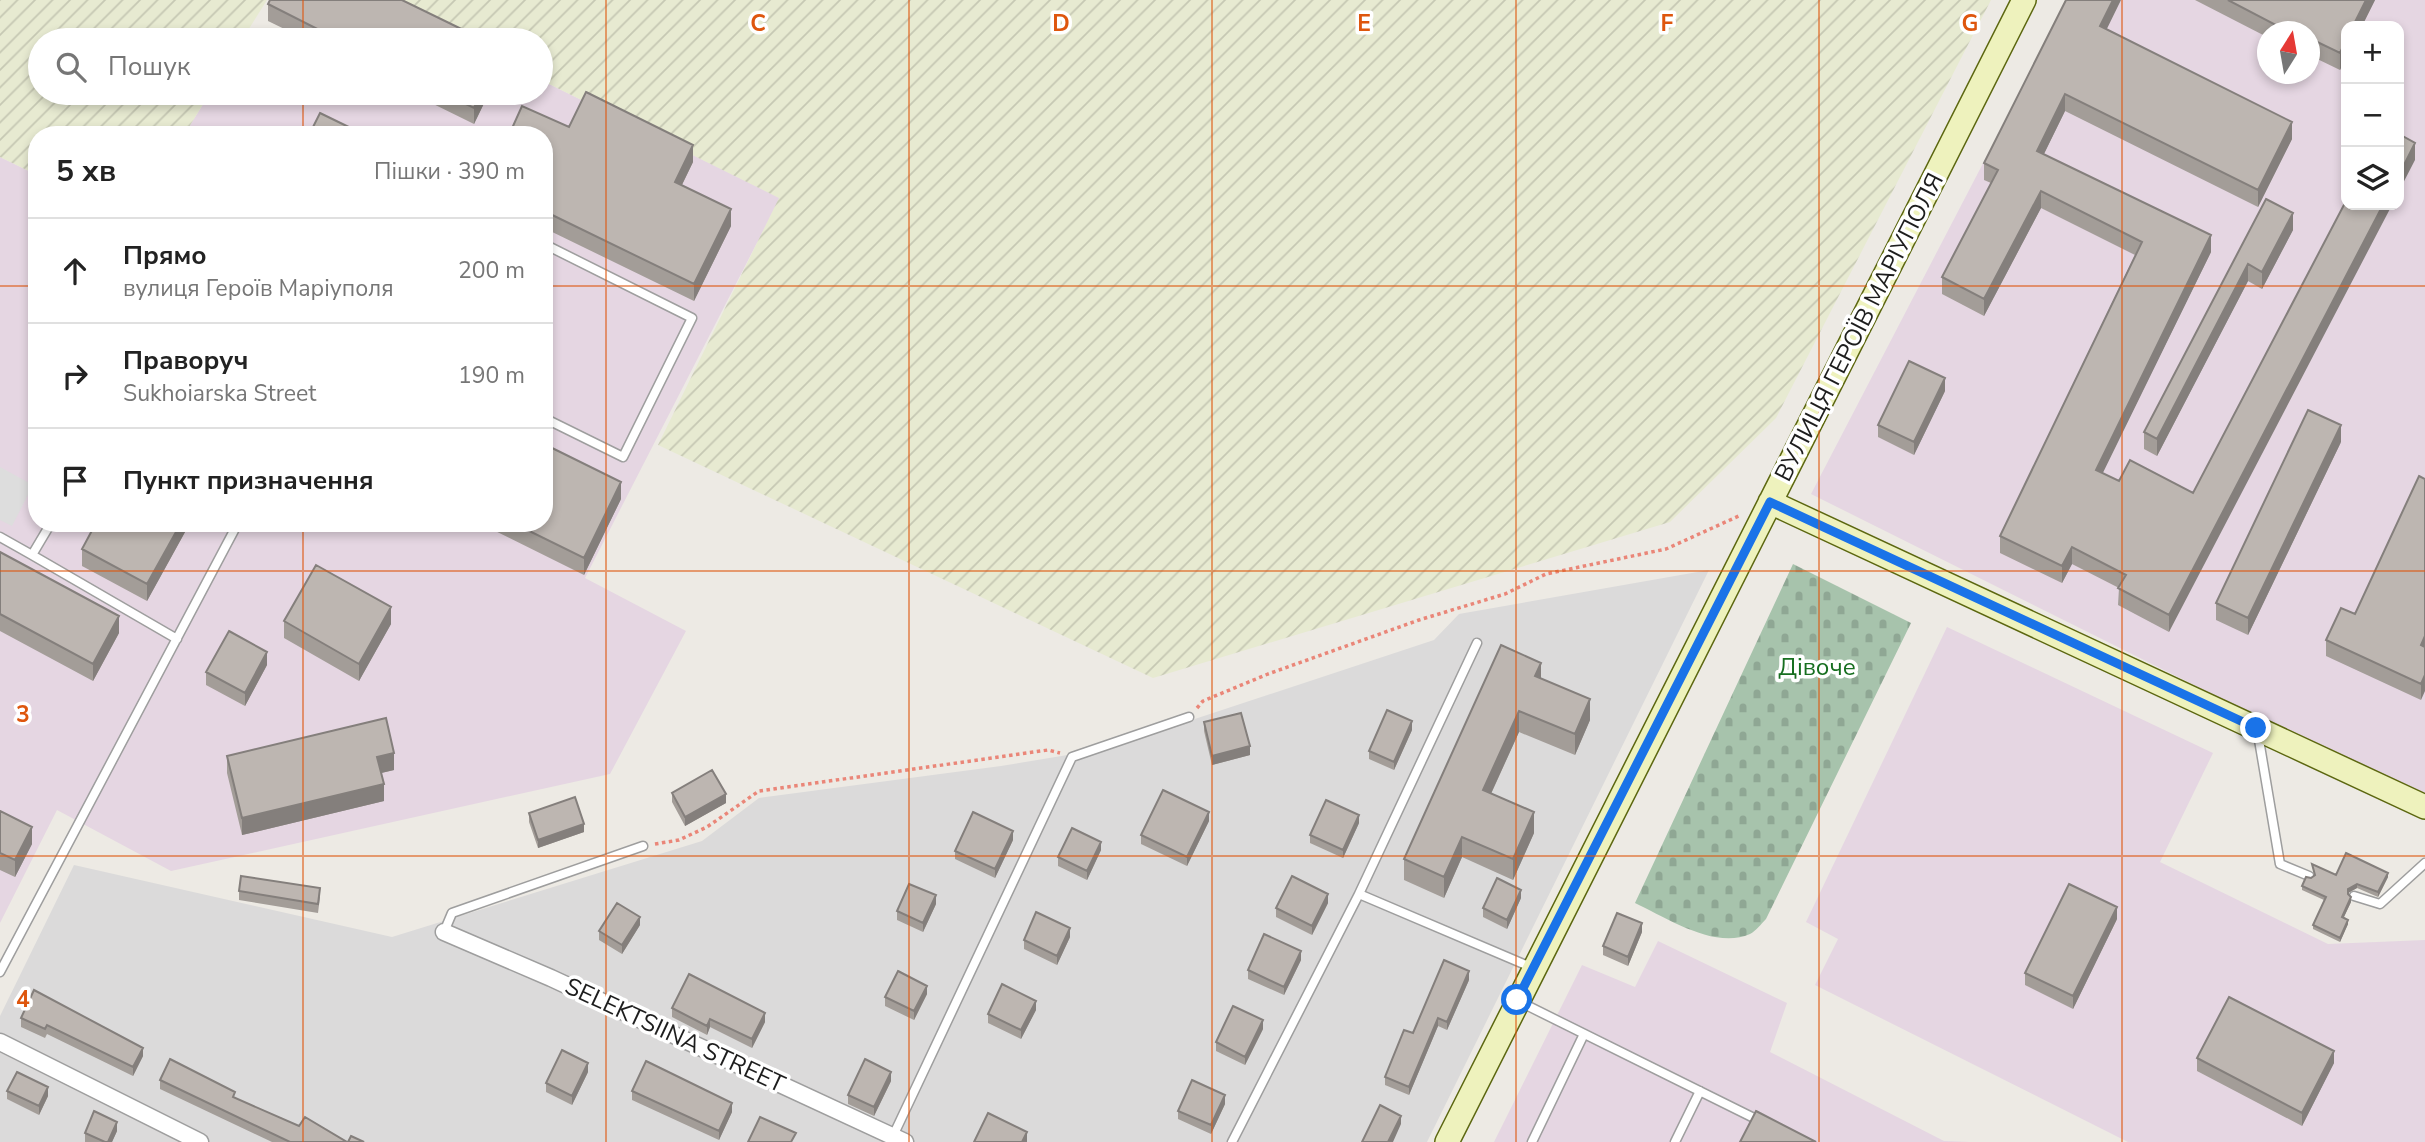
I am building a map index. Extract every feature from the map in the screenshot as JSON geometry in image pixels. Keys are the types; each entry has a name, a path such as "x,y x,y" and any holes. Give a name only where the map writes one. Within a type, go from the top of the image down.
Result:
{"street":[{"name":"ВУЛИЦЯ ГЕРОЇВ МАРІУПОЛЯ","path":"1447,1142 2024,0"},
{"path":"1770,502 2425,807"},
{"name":"SELEKTSIINA STREET","path":"444,932 551,978 899,1139"},
{"path":"0,1042 200,1142"}],"lane":[{"path":"553,248 692,318 623,457 553,422"},
{"path":"32,555 46,532"},
{"path":"0,972 233,532"},
{"path":"0,537 177,639"},
{"path":"1232,1142 1359,894 1477,643"},
{"path":"899,1139 1072,757 1189,717"},
{"path":"2256,728 2280,864 2309,876"},
{"path":"444,932 452,913 643,846"},
{"path":"2354,896 2381,904 2425,863"},
{"path":"1359,894 1533,968"},
{"path":"1517,1000 1773,1127"},
{"path":"1532,1142 1584,1034"},
{"path":"1675,1142 1700,1091"}],"path":[{"path":"1189,717 1203,701 1268,674 1419,620 1505,594 1546,574 1665,549 1770,502"},
{"path":"643,846 679,840 707,827 759,791 1048,750 1072,757"}],"shaded area":[{"path":"2068,0 2425,0 2425,800 1811,494"},
{"path":"553,86 780,198 585,578 686,631 610,774 171,871 57,810 0,923 0,157 28,171 28,532 553,532 553,126 190,126 203,105 553,105"},
{"path":"0,467 28,482 28,495 12,526 0,520"},
{"path":"1709,570 1427,1142 0,1142 0,1016 74,865 392,937 702,841 759,798 1001,766 1104,749 1434,640 1459,614"},
{"path":"1947,627 2213,753 2160,862 2328,944 2425,940 2425,1142 2128,1142 1815,985 1838,939 1806,922"},
{"path":"1658,941 1787,1003 1770,1052 1944,1141 1970,1142 1494,1142 1582,965 1635,987"}],"green space":[{"path":"0,0 267,0 250,28 28,28 28,105 203,105 190,126 28,126 28,171 0,157"},
{"path":"380,0 1991,0 1776,418 1670,522 1153,678 658,445 779,198 553,86 553,28 437,28"},
{"name":"Дівоче","path":"1793,564 1911,623 1766,919 1752,933 1736,938 1707,935 1676,924 1635,903"}],"building":[{"path":"270,0 402,0 459,28 315,28 268,4"},
{"path":"2066,0 2113,0 2100,26 2292,122 2258,190 2065,94 2037,151 2211,235 2096,470 2119,481 2130,460 2193,493 2341,210 2380,210 2169,615 2118,588 2126,575 2072,547 2062,566 2000,536 2142,242 2041,191 1984,299 1942,277 1998,170 1984,163"},
{"path":"2228,0 2366,0 2356,21 2341,21 2340,53 2320,43 2320,21 2268,21"},
{"path":"586,92 693,145 675,182 731,209 694,284 553,215 553,126 513,126 522,106 569,127"},
{"path":"320,113 347,126 314,126"},
{"path":"2404,137 2415,143 2404,165"},
{"path":"2266,199 2293,213 2262,272 2248,264 2157,439 2144,432"},
{"path":"1909,361 1945,378 1914,442 1878,425"},
{"path":"2308,410 2341,425 2248,618 2216,603"},
{"path":"553,448 621,482 584,558 531,532 553,532"},
{"path":"2419,476 2425,479 2425,636 2421,645 2425,647 2425,675 2421,684 2326,640 2341,608 2355,614"},
{"path":"91,532 176,532 147,584 82,549"},
{"path":"0,552 119,616 93,664 0,614"},
{"path":"316,565 391,607 359,664 284,621"},
{"path":"229,631 267,652 245,693 206,672"},
{"path":"1501,645 1541,663 1535,676 1590,699 1575,734 1519,711 1483,790 1534,812 1513,859 1462,837 1444,877 1404,859"},
{"path":"1387,710 1412,721 1394,762 1369,751"},
{"path":"1241,713 1250,746 1212,756 1204,722"},
{"path":"386,718 394,753 377,757 384,784 242,818 227,756"},
{"path":"712,770 726,794 685,817 672,793"},
{"path":"1163,790 1209,812 1187,857 1141,835"},
{"path":"575,797 584,824 538,840 529,813"},
{"path":"1326,800 1359,815 1343,850 1310,835"},
{"path":"0,811 32,827 15,860 0,853"},
{"path":"973,812 1013,831 995,869 955,851"},
{"path":"1072,828 1101,842 1087,871 1058,857"},
{"path":"2346,853 2388,873 2378,892 2357,884 2348,889 2351,897 2342,917 2348,920 2340,938 2313,925 2326,897 2302,886 2306,877 2315,875 2312,864 2336,875"},
{"path":"241,876 320,888 318,904 239,891"},
{"path":"1292,876 1328,894 1312,926 1276,908"},
{"path":"1497,878 1521,890 1507,920 1483,908"},
{"path":"909,884 936,895 923,923 897,911"},
{"path":"2069,884 2117,907 2073,996 2025,973"},
{"path":"617,903 640,917 622,945 599,931"},
{"path":"1036,912 1070,928 1057,956 1024,940"},
{"path":"1617,913 1642,923 1628,957 1603,946"},
{"path":"1264,934 1301,951 1284,987 1248,970"},
{"path":"1444,960 1469,971 1447,1022 1438,1018 1409,1087 1385,1077 1404,1030 1413,1033"},
{"path":"898,971 927,986 914,1011 885,997"},
{"path":"689,974 765,1013 752,1039 710,1019 707,1026 672,1008"},
{"path":"1002,984 1036,1001 1021,1030 988,1014"},
{"path":"34,990 143,1048 133,1067 47,1025 45,1029 21,1018"},
{"path":"2229,997 2334,1051 2302,1113 2197,1058"},
{"path":"1233,1006 1263,1020 1245,1057 1216,1042"},
{"path":"562,1050 588,1063 572,1096 546,1083"},
{"path":"170,1059 235,1092 233,1097 299,1126 305,1117 347,1142 290,1142 160,1080"},
{"path":"865,1059 891,1072 874,1107 848,1095"},
{"path":"646,1061 732,1103 719,1131 632,1091"},
{"path":"17,1072 48,1087 39,1106 7,1091"},
{"path":"1192,1080 1225,1095 1211,1125 1178,1111"},
{"path":"1380,1105 1401,1116 1388,1142 1362,1142"},
{"path":"94,1111 117,1122 108,1142 85,1133"},
{"path":"1756,1111 1816,1142 1740,1142"},
{"path":"988,1113 1027,1132 1022,1142 974,1142"},
{"path":"760,1117 796,1133 791,1142 748,1142"},
{"path":"351,1136 364,1142 348,1142"}],"route":[{"path":"1517,1000 1770,502 2256,728"}]}
